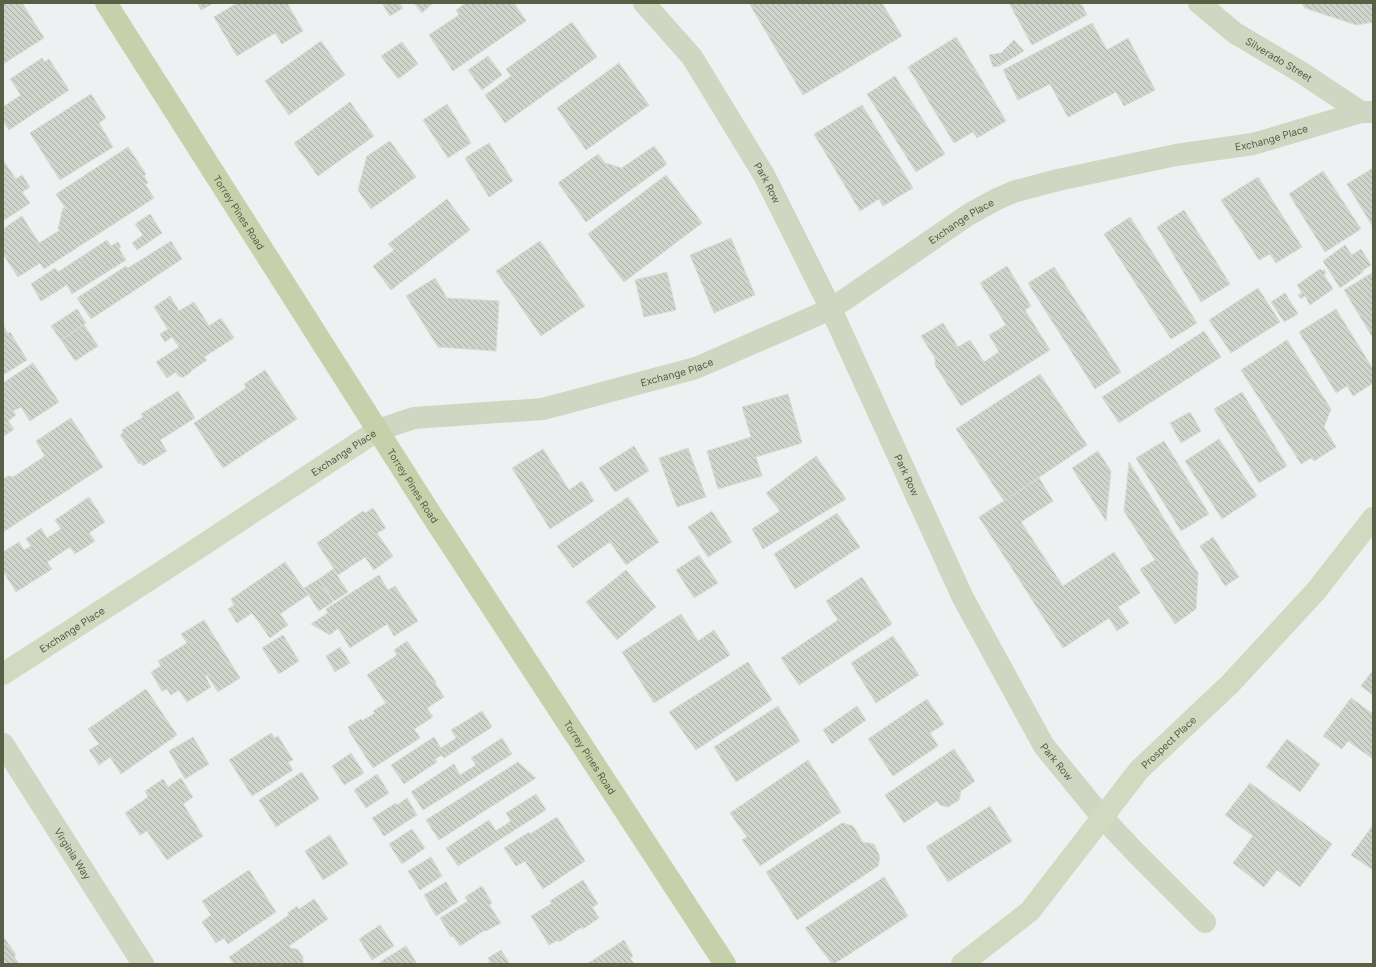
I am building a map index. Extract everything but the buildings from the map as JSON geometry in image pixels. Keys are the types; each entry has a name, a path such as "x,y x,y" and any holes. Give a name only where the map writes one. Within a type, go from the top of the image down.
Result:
{"main road":[{"name":"Torrey Pines Road","path":"106,3 435,521 725,964"},
{"name":"Exchange Place","path":"3,674 176,563 378,430"},
{"name":"Prospect Place","path":"962,964 1030,911 1139,770 1230,684 1316,591 1373,518"}],"street":[{"name":"Park Row","path":"644,3 692,57 764,175 831,309 963,598 1044,746 1102,817 1205,922"},
{"name":"Silverado Street","path":"1199,3 1235,33 1367,112"},
{"name":"Exchange Place","path":"378,430 414,418 543,409 696,368 831,309 968,215 996,199 1016,191 1176,155 1253,144 1367,112"},
{"name":"Virginia Way","path":"3,744 143,964"}]}
